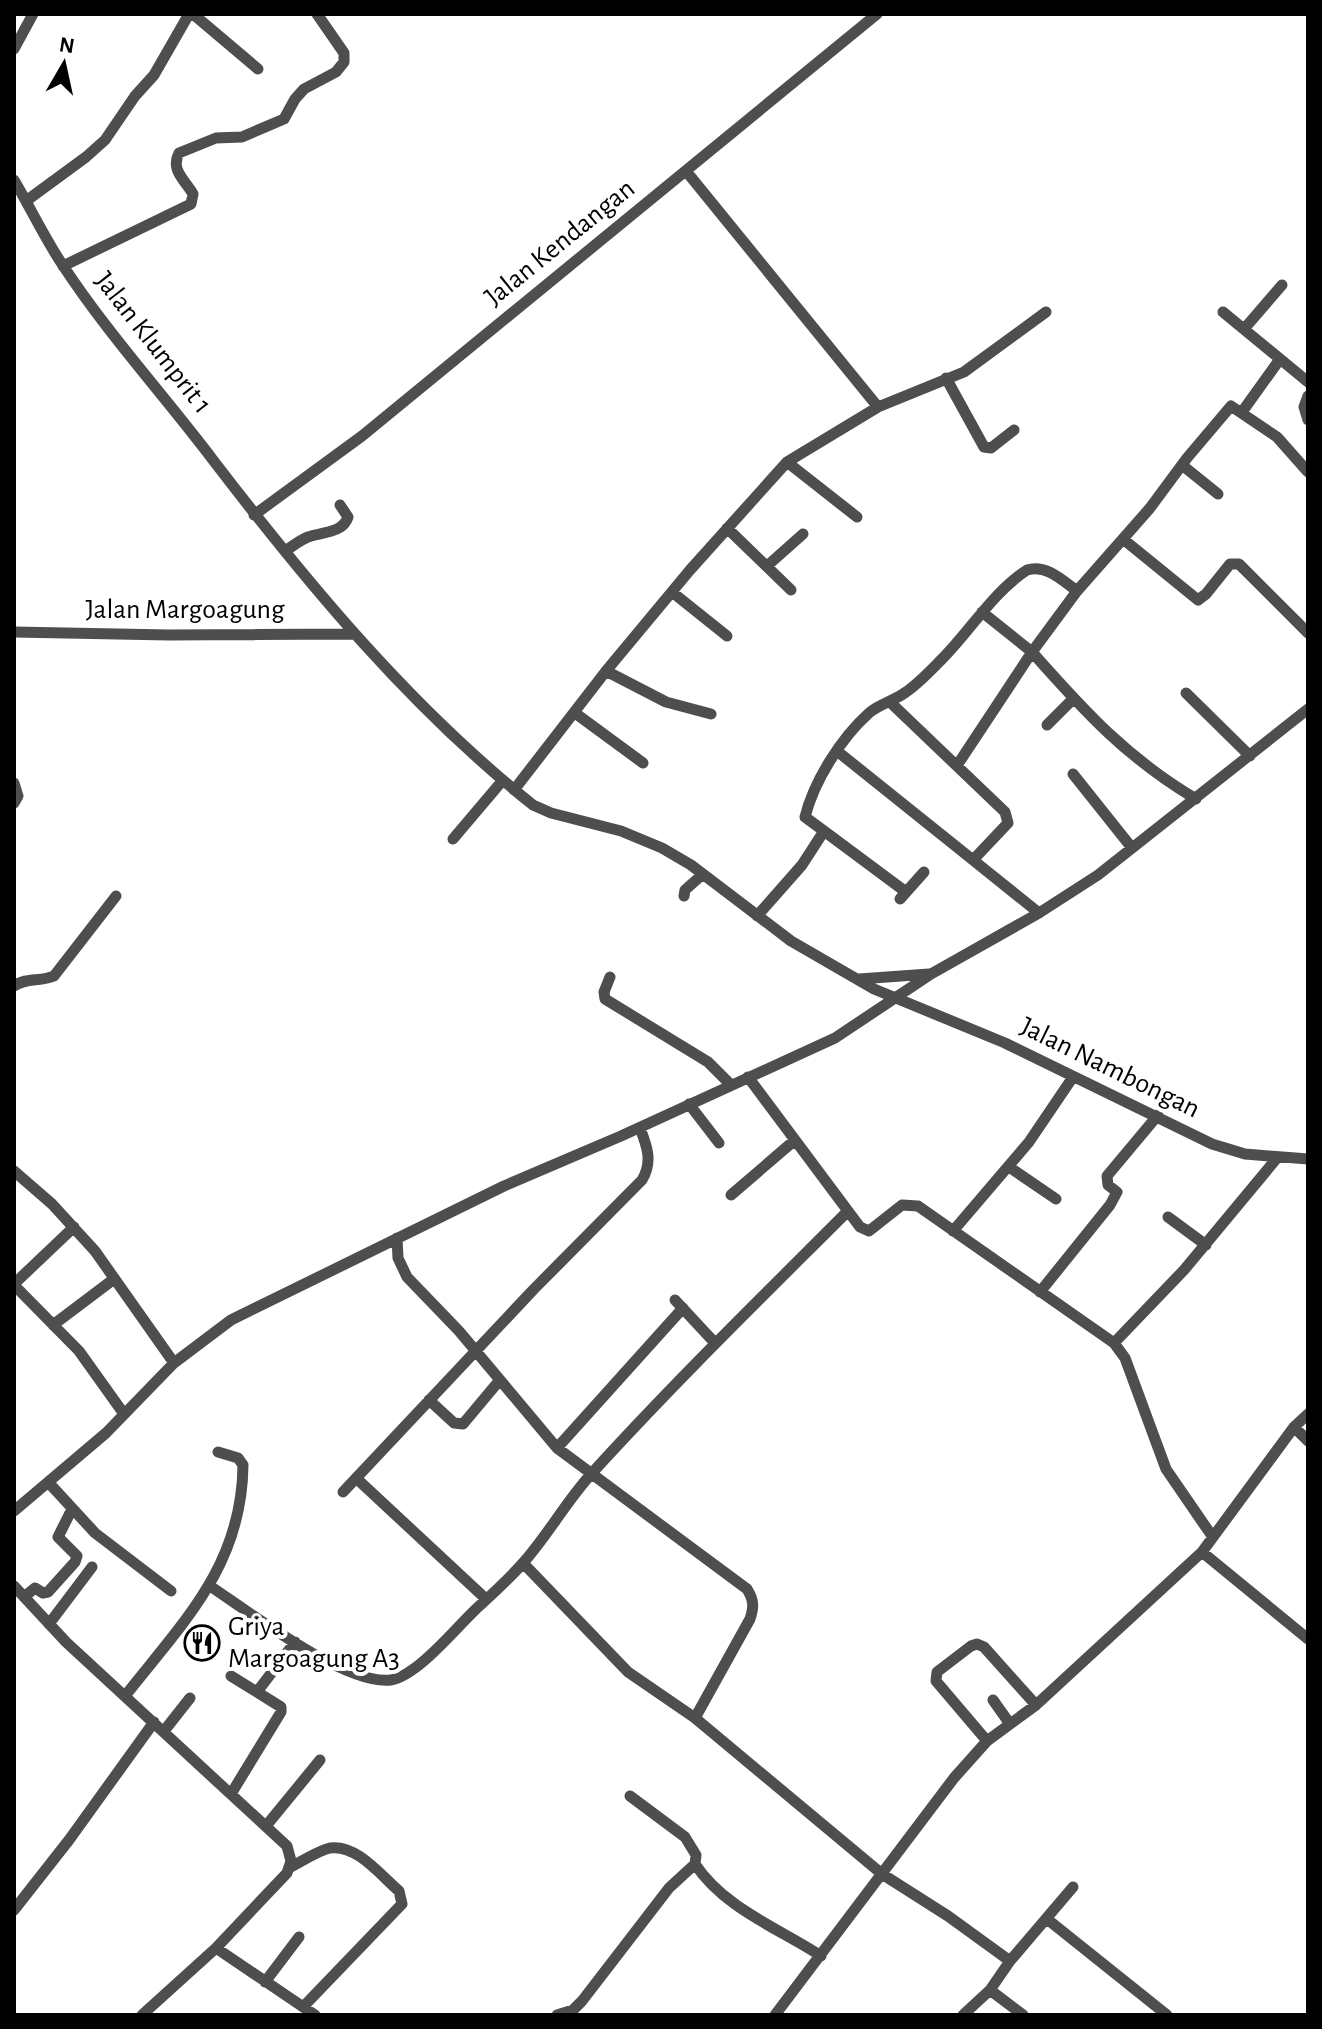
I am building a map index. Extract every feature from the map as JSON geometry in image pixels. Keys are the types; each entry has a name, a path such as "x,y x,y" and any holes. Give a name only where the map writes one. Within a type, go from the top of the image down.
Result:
{"street":[{"path":"14,49 33,14"},
{"path":"26,201 105,140 135,96 154,75 191,14 258,69"},
{"path":"63,266 191,204 193,194 177,172 175,161 179,153 216,138 242,137 284,119 304,89 336,72 344,62 344,53 317,14"},
{"name":"Jalan Kendangan","path":"254,515 362,436 877,14"},
{"path":"686,171 878,407"},
{"name":"Jalan Klumprit 1","path":"14,180 63,266 254,515 355,634 414,697 514,790"},
{"path":"1244,329 1282,285"},
{"path":"514,790 606,671 787,462 878,407 964,372 1046,312"},
{"path":"1223,312 1308,382"},
{"path":"1242,412 1280,359"},
{"path":"946,378 984,447 991,448 1014,430"},
{"path":"1308,396 1304,407 1308,420"},
{"path":"958,764 1032,652 1077,591 1150,508 1231,406 1277,437 1307,467"},
{"path":"787,462 857,517"},
{"path":"1182,465 1218,494"},
{"path":"285,551 304,539 347,523 348,517 340,505"},
{"path":"727,528 791,590"},
{"path":"767,566 803,534"},
{"path":"1123,539 1198,600 1230,564 1239,564 1308,633"},
{"path":"924,872 903,896 805,815 823,770 870,712 908,692 931,671 982,612 1021,574 1032,568 1055,575 1077,591"},
{"path":"672,592 727,636"},
{"path":"982,612 1032,652 1073,699 1128,753 1196,799"},
{"name":"Jalan Margoagung","path":"14,632 355,634"},
{"path":"606,671 666,702 711,714"},
{"path":"1186,693 1250,756"},
{"path":"1047,725 1073,699"},
{"path":"890,702 1005,812 1009,820 973,860"},
{"path":"14,1511 124,1414 174,1363 231,1320 394,1244 504,1186 640,1128 835,1038 931,974 1039,913 1098,875 1308,709"},
{"path":"575,713 643,763"},
{"path":"837,751 1039,913"},
{"path":"1073,774 1132,848"},
{"path":"453,839 503,780"},
{"path":"14,783 18,796 14,803"},
{"name":"Jalan Nambongan","path":"514,790 533,805 551,813 640,837 662,848 703,874 791,941 896,999 1005,1043 1224,1149 1277,1158 1308,1159"},
{"path":"757,916 802,865 824,831"},
{"path":"684,896 685,890 703,874"},
{"path":"14,986 21,981 45,980 54,976 116,896"},
{"path":"858,979 931,974"},
{"path":"610,977 604,992 605,999 708,1062 731,1085"},
{"path":"748,1077 860,1227 869,1231 902,1205 912,1203 1114,1343 1125,1358 1166,1469 1212,1536"},
{"path":"953,1231 1009,1167 1073,1077"},
{"path":"689,1104 719,1143"},
{"path":"1040,1292 1110,1205 1117,1192 1106,1182 1107,1176 1158,1115"},
{"path":"343,1492 474,1351 642,1180 649,1157 640,1128"},
{"path":"731,1195 795,1140"},
{"path":"1114,1343 1206,1245 1277,1158"},
{"path":"1009,1167 1056,1199"},
{"path":"14,1171 74,1227 174,1363"},
{"path":"210,1586 295,1642 347,1671 369,1678 391,1680 402,1676 422,1661 523,1563 590,1475 715,1343 848,1211"},
{"path":"1168,1217 1206,1245"},
{"path":"74,1227 14,1285 79,1351 124,1414"},
{"path":"394,1244 407,1277 459,1331 557,1448 751,1595 754,1604 750,1619 695,1718"},
{"path":"53,1325 114,1279"},
{"path":"557,1448 679,1304 715,1343"},
{"path":"429,1400 454,1423 463,1424 499,1381"},
{"path":"775,2015 954,1778 987,1741 1036,1705 1202,1552 1294,1427 1308,1414"},
{"path":"1294,1427 1308,1441"},
{"path":"125,1696 210,1586 223,1562 232,1535 243,1465 238,1458 218,1452"},
{"path":"356,1478 486,1599"},
{"path":"49,1483 107,1544 171,1591"},
{"path":"24,1597 35,1588 43,1593 48,1592 75,1562 77,1556 58,1537 72,1509"},
{"path":"1202,1552 1308,1639"},
{"path":"523,1563 628,1672 695,1718 882,1874 956,1921 1010,1961"},
{"path":"49,1624 92,1567"},
{"path":"14,1586 49,1624 287,1846 291,1857 289,1868"},
{"path":"257,1692 295,1642"},
{"path":"987,1741 936,1681 937,1672 971,1646 977,1644 984,1647 1036,1705"},
{"path":"231,1676 281,1707 281,1712 231,1794"},
{"path":"164,1731 190,1698"},
{"path":"993,1700 1010,1724"},
{"path":"14,1910 154,1722"},
{"path":"266,1826 320,1760"},
{"path":"630,1796 685,1837 696,1855 695,1864 703,1877 725,1897 821,1956"},
{"path":"142,2015 216,1948 289,1868 330,1848 345,1850 362,1857 399,1891 402,1904 303,2007"},
{"path":"557,2015 573,2010 582,2001 669,1888 695,1864"},
{"path":"963,2015 990,1990 1010,1961 1073,1887"},
{"path":"1047,1919 1167,2015"},
{"path":"265,1982 299,1937"},
{"path":"216,1948 315,2015"},
{"path":"990,1990 1023,2015"}],"place":[{"name":"Griya Margoagung A3","path":"202,1643"}]}
